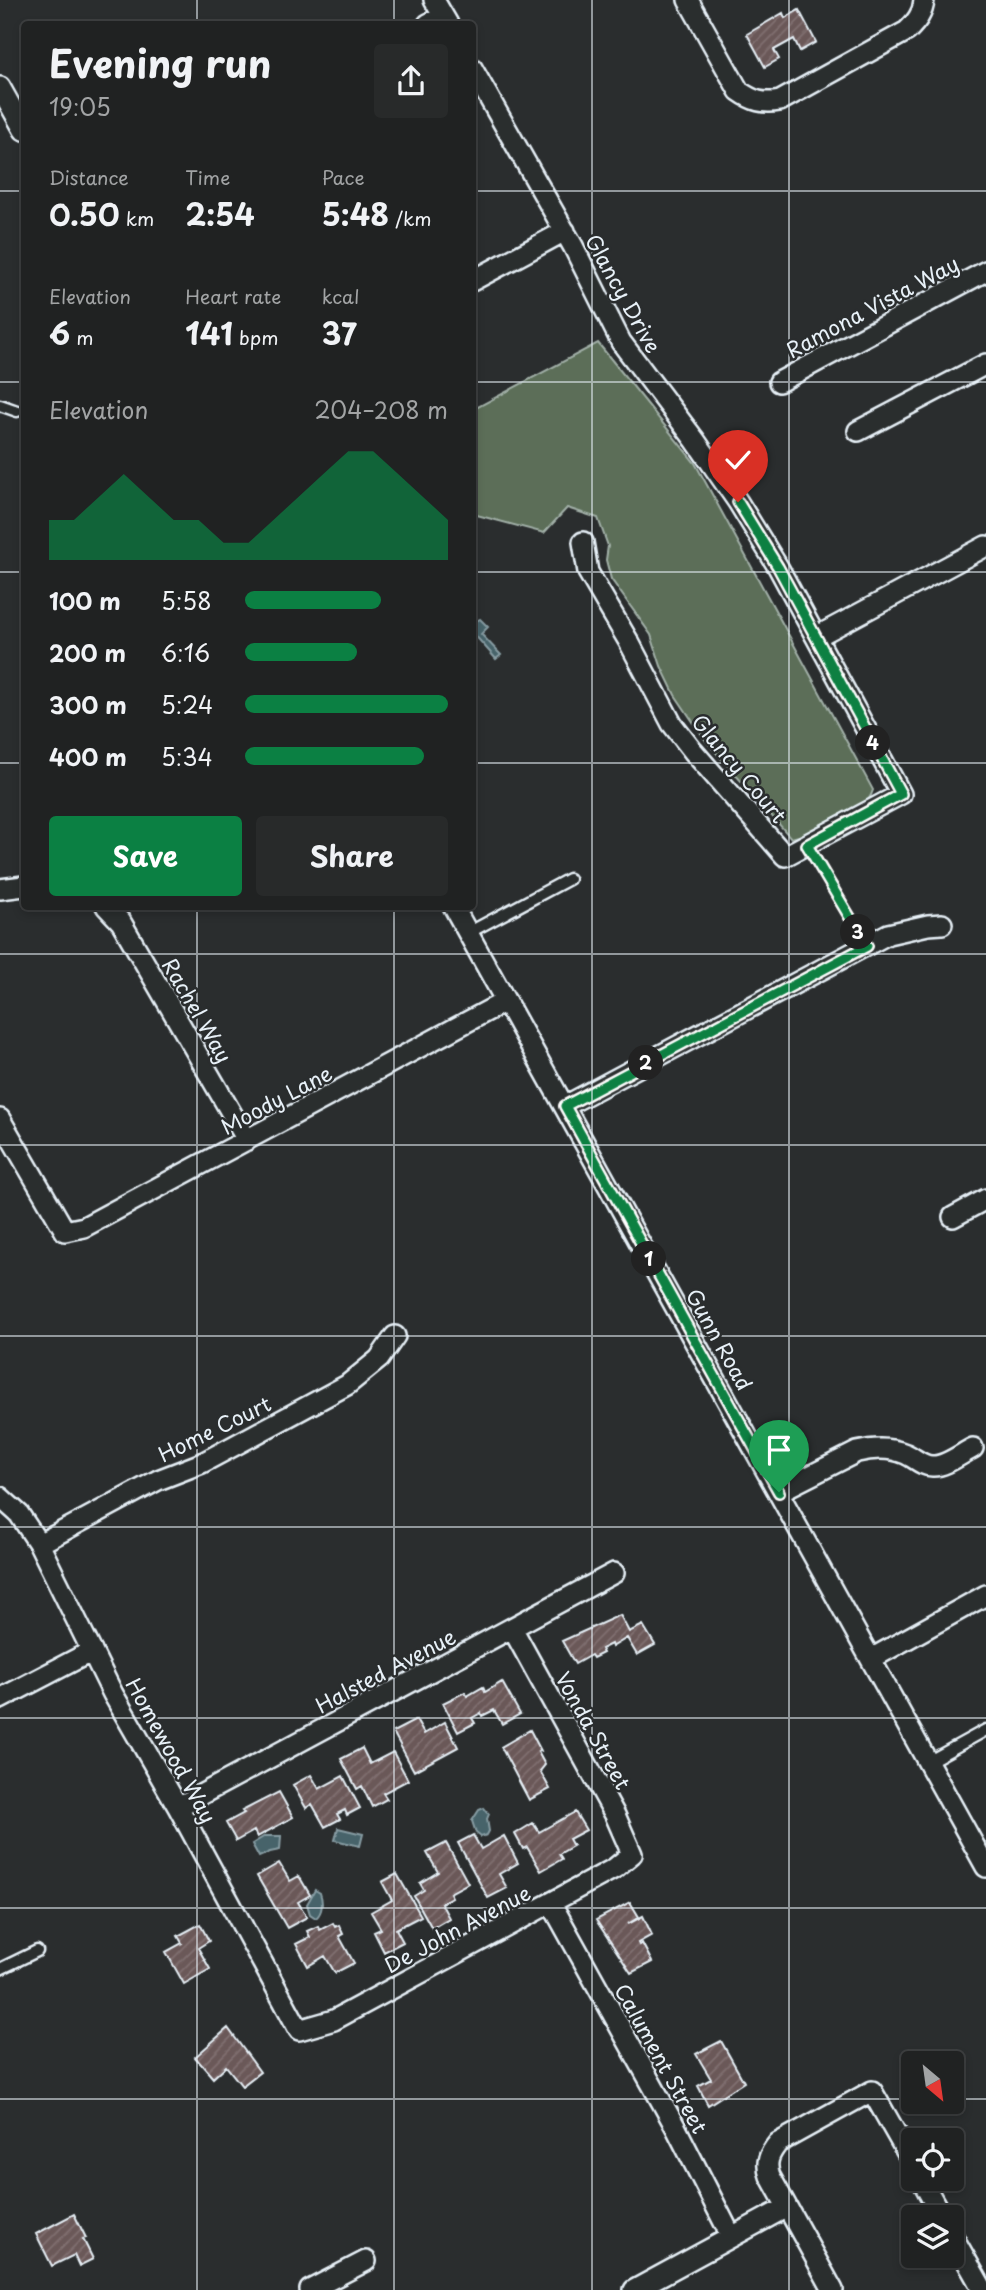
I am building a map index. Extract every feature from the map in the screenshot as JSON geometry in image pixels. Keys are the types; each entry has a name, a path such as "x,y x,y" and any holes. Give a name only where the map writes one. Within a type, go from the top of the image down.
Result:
{"street":[{"path":"688,0 739,91 749,98 767,103 780,101 907,31 917,21 924,0"},
{"name":"Glancy Drive","path":"476,75 565,232 621,342 738,502 816,636"},
{"path":"0,87 21,125"},
{"path":"476,279 565,232"},
{"name":"Ramona Vista Way","path":"779,382 986,271"},
{"path":"858,431 986,364"},
{"name":"Glancy Court","path":"583,542 588,572 672,724 785,856 901,794 816,636"},
{"path":"816,636 986,546"},
{"path":"0,889 21,886"},
{"name":"Rachel Way","path":"110,910 121,922 247,1140"},
{"name":"Gunn Road","path":"455,910 986,1867"},
{"path":"565,1106 867,946 901,930 942,924"},
{"name":"Moody Lane","path":"0,1119 65,1231 84,1227 506,1000"},
{"path":"953,1217 986,1199"},
{"name":"Home Court","path":"39,1544 158,1480 202,1463 347,1385 379,1359 395,1336"},
{"path":"779,1492 870,1448 889,1449 931,1466 941,1465 973,1448"},
{"name":"Homewood Way","path":"0,1497 19,1514 39,1544 113,1694 178,1807 299,2030"},
{"name":"Halsted Avenue","path":"178,1807 614,1573"},
{"path":"871,1659 986,1595"},
{"name":"Vonda Street","path":"512,1628 615,1815 632,1854"},
{"path":"0,1699 92,1651"},
{"name":"De John Avenue","path":"299,2030 334,2020 615,1868 632,1854"},
{"name":"Calument Street","path":"551,1903 676,2128 739,2232"},
{"path":"833,2290 768,2170 768,2158 778,2143 872,2091 901,2142"},
{"path":"634,2290 787,2207"},
{"path":"964,2256 983,2290"},
{"path":"310,2290 366,2261"}],"lane":[{"path":"0,405 17,411"},
{"path":"468,933 569,879"},
{"path":"928,1762 986,1730"},
{"path":"0,1969 37,1951"}],"path":[{"path":"807,845 867,946"}],"green space":[{"path":"598,343 695,463 873,790 860,808 838,822 791,838 706,741 675,695 661,666 651,635 611,579 606,560 608,546 598,518 567,508 544,533 476,515 476,408"}],"water":[{"path":"480,619 488,627 481,634 501,655 496,659 476,636 476,621"},
{"path":"484,1808 489,1814 489,1831 481,1837 476,1833 472,1821 479,1810"},
{"path":"338,1828 363,1834 360,1846 335,1840"},
{"path":"265,1836 281,1836 280,1850 259,1857 252,1844"},
{"path":"315,1890 320,1893 322,1903 316,1918 310,1914 307,1904"}],"building":[{"path":"799,10 816,42 800,51 794,39 774,50 779,59 765,67 747,34 783,13 785,18"},
{"path":"620,1615 629,1632 643,1625 655,1645 637,1655 627,1638 612,1647 611,1644 601,1649 603,1653 593,1658 591,1655 575,1664 562,1641"},
{"path":"502,1682 520,1714 502,1724 494,1710 482,1716 481,1713 472,1718 475,1723 458,1732 443,1703 465,1692 467,1696 483,1687 485,1692"},
{"path":"416,1720 424,1734 445,1722 458,1747 414,1771 393,1732"},
{"path":"530,1730 545,1765 540,1771 550,1789 529,1800 501,1747"},
{"path":"362,1748 370,1764 393,1752 408,1780 383,1793 387,1799 372,1807 362,1786 357,1789 341,1759"},
{"path":"311,1775 319,1789 343,1776 360,1808 347,1815 345,1810 337,1814 340,1819 325,1827 312,1804 306,1808 293,1785"},
{"path":"279,1792 293,1817 257,1837 254,1831 236,1841 226,1823 244,1813 242,1811"},
{"path":"575,1812 586,1830 569,1839 573,1846 559,1854 562,1859 541,1871 527,1847 523,1849 515,1834 533,1823 539,1832"},
{"path":"473,1835 481,1849 504,1836 518,1863 499,1874 507,1888 488,1898 458,1843"},
{"path":"446,1843 468,1883 450,1893 452,1897 441,1903 449,1918 432,1928 414,1896 424,1890 420,1883 438,1872 427,1853"},
{"path":"279,1863 290,1881 299,1876 310,1895 298,1902 307,1917 287,1928 257,1876"},
{"path":"397,1874 421,1916 396,1929 403,1942 384,1952 374,1932 381,1929 371,1912 392,1900 382,1882"},
{"path":"630,1902 639,1917 628,1924 643,1916 652,1935 638,1943 642,1943 652,1962 631,1973 596,1920"},
{"path":"333,1923 335,1927 339,1925 343,1934 339,1936 354,1963 335,1973 325,1956 308,1966 296,1944 310,1937 307,1931 318,1926 320,1930"},
{"path":"200,1924 209,1941 198,1948 210,1969 184,1984 166,1952 182,1943 178,1936"},
{"path":"228,2028 260,2072 242,2086 226,2066 213,2078 195,2057"},
{"path":"721,2041 744,2082 708,2105 698,2086 711,2079 696,2054"},
{"path":"74,2214 93,2259 79,2266 74,2255 52,2266 36,2234"}],"route":[{"path":"738,502 778,567 901,794 807,845 867,946 565,1106 779,1492"}]}
